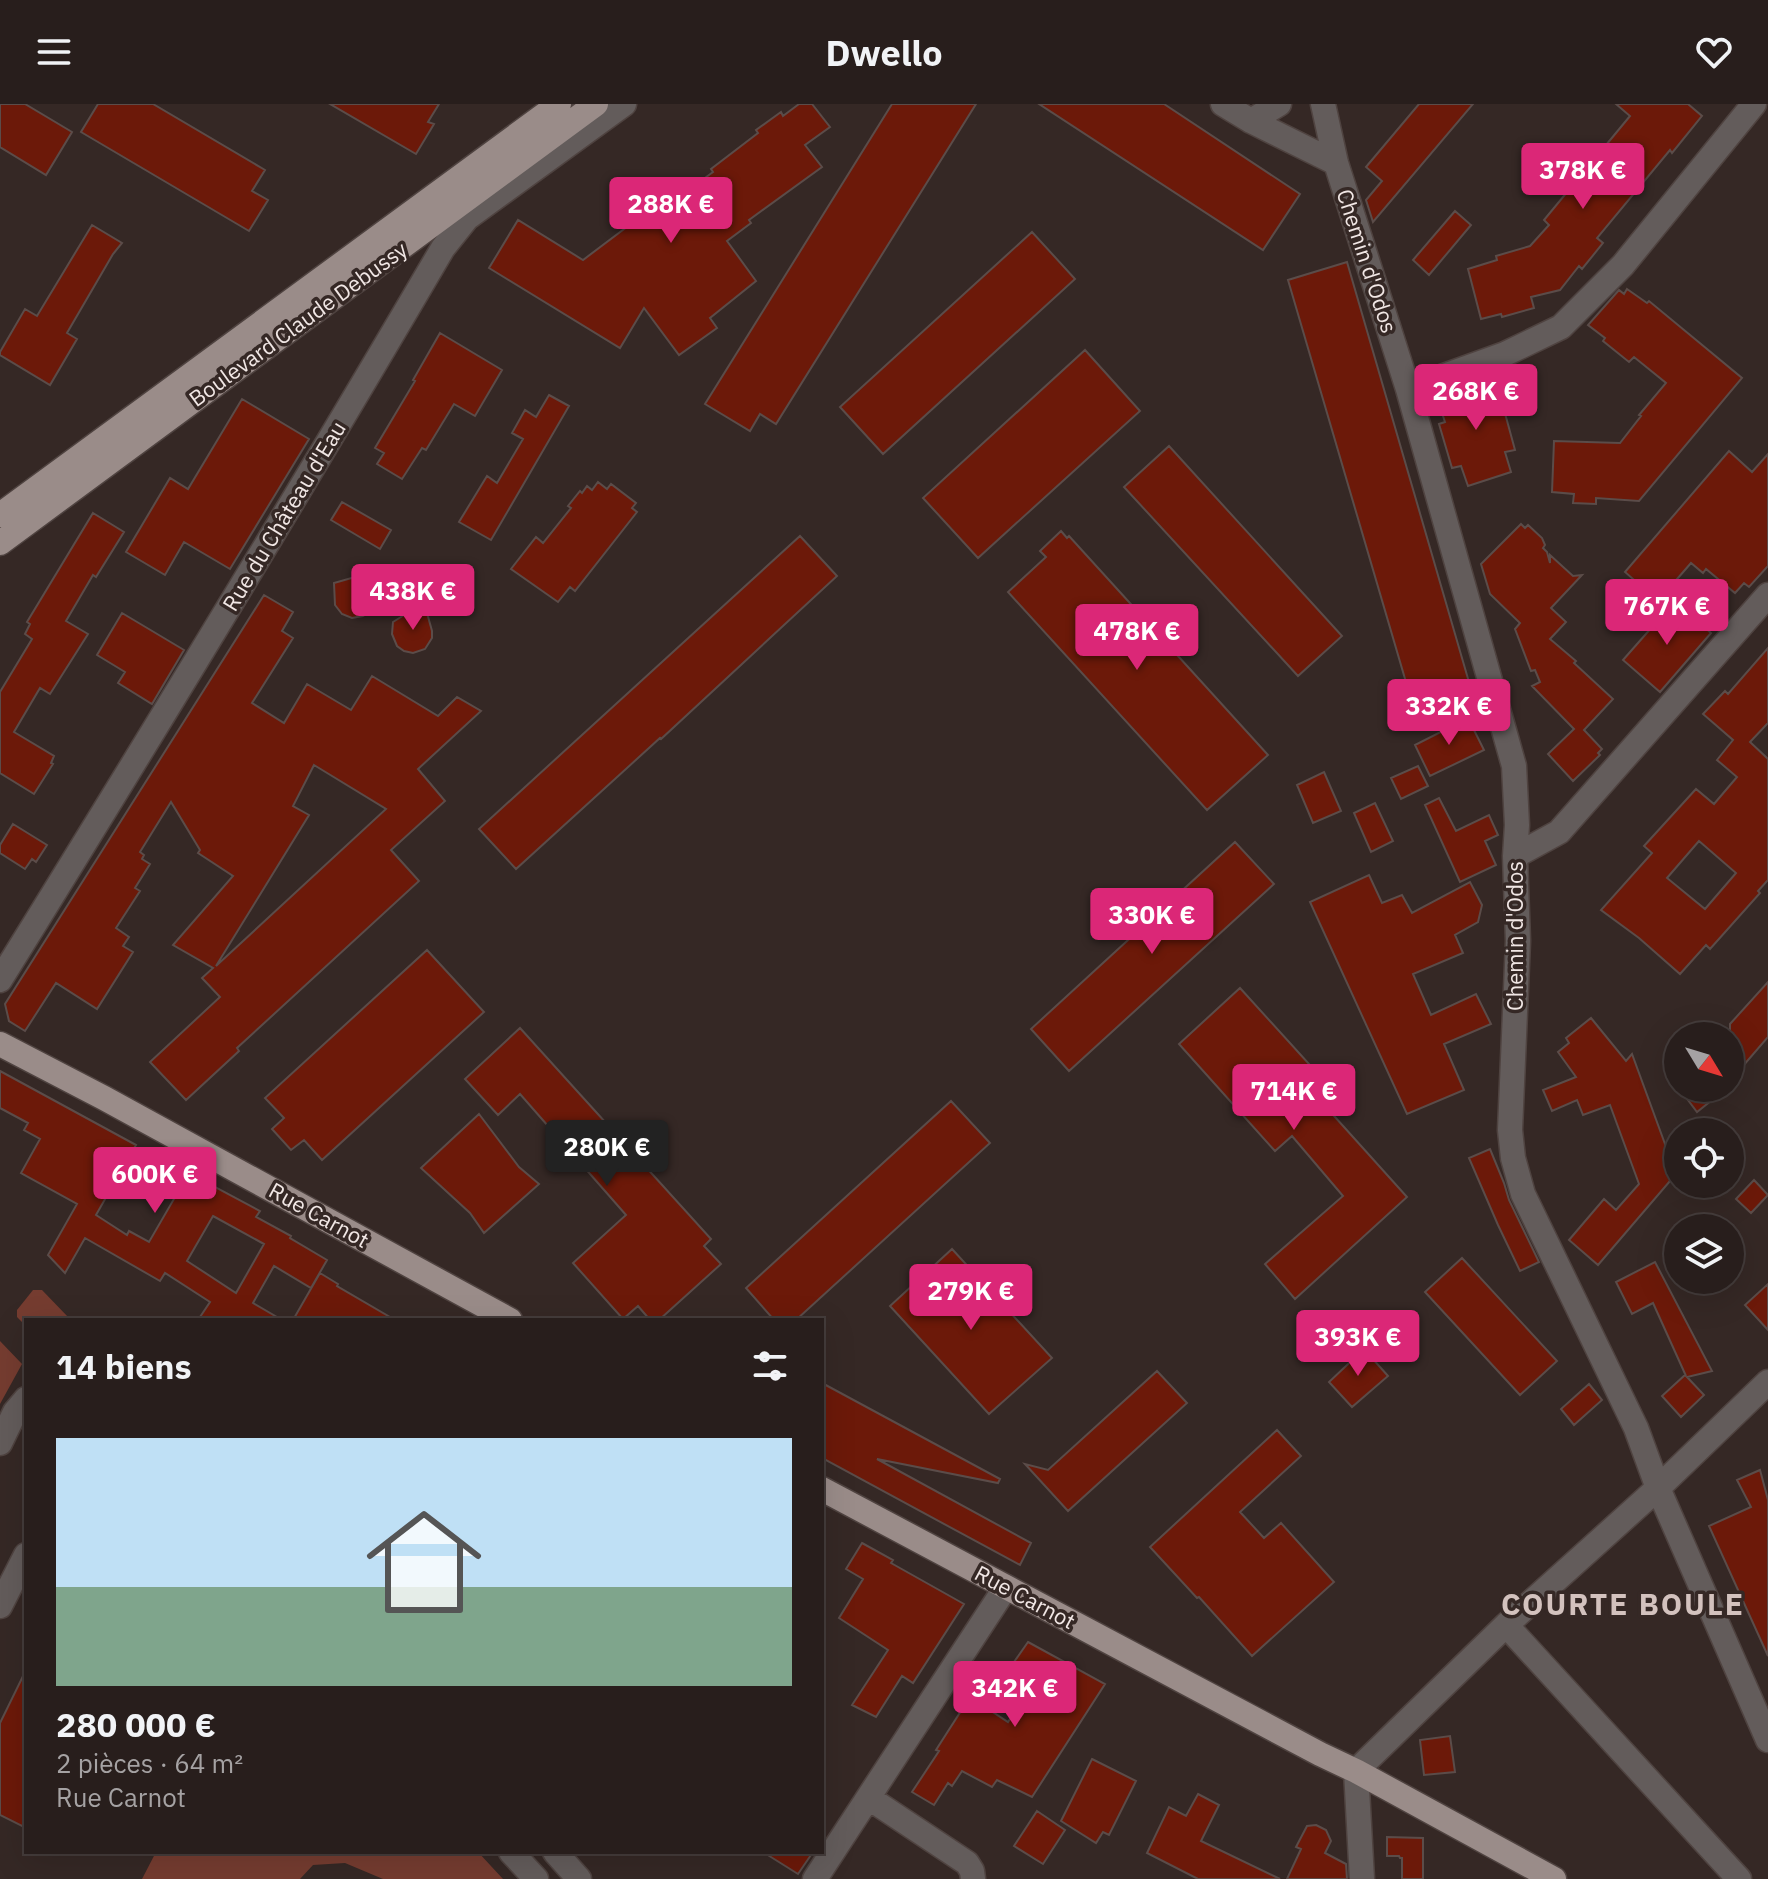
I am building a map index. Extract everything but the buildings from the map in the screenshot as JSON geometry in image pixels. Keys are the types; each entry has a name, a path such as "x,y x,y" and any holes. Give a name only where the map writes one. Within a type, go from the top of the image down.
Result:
{"main road":[{"name":"Boulevard Claude Debussy","path":"0,515 559,104"},
{"name":"Boulevard Claude Debussy","path":"0,543 596,104"},
{"name":"Rue Carnot","path":"0,1044 116,1104 506,1318"},
{"name":"Rue Carnot","path":"824,1490 1554,1879"}],"street":[{"name":"Rue du Château d'Eau","path":"0,980 314,467 443,248 467,218 624,104"},
{"path":"1223,104 1336,163"},
{"path":"1251,121 1279,104"},
{"name":"Chemin d'Odos","path":"1323,104 1336,163 1408,389 1514,766 1518,941 1510,1130 1513,1158 1523,1194 1636,1428 1658,1488 1768,1740"},
{"path":"1408,389 1505,354 1561,327 1623,265 1754,104"},
{"path":"1515,856 1559,832 1768,595"},
{"path":"1362,1879 1356,1771 1506,1625 1658,1488 1768,1382"},
{"path":"0,1443 15,1412 24,1401"},
{"path":"0,1606 24,1559"},
{"path":"815,1879 1006,1587"},
{"path":"1506,1625 1739,1879"},
{"path":"869,1798 967,1863 973,1879"},
{"path":"513,1854 536,1879"},
{"path":"557,1854 579,1879"}],"shaded area":[{"path":"33,1290 42,1290 69,1318 24,1318 24,1324 17,1317 17,1310"},
{"path":"0,1341 22,1364 0,1404"},
{"path":"155,1854 480,1854 503,1879 383,1879 345,1863 313,1865 300,1879 142,1879"}],"district":[{"name":"COURTE BOULE","path":"1623,1605"}]}
